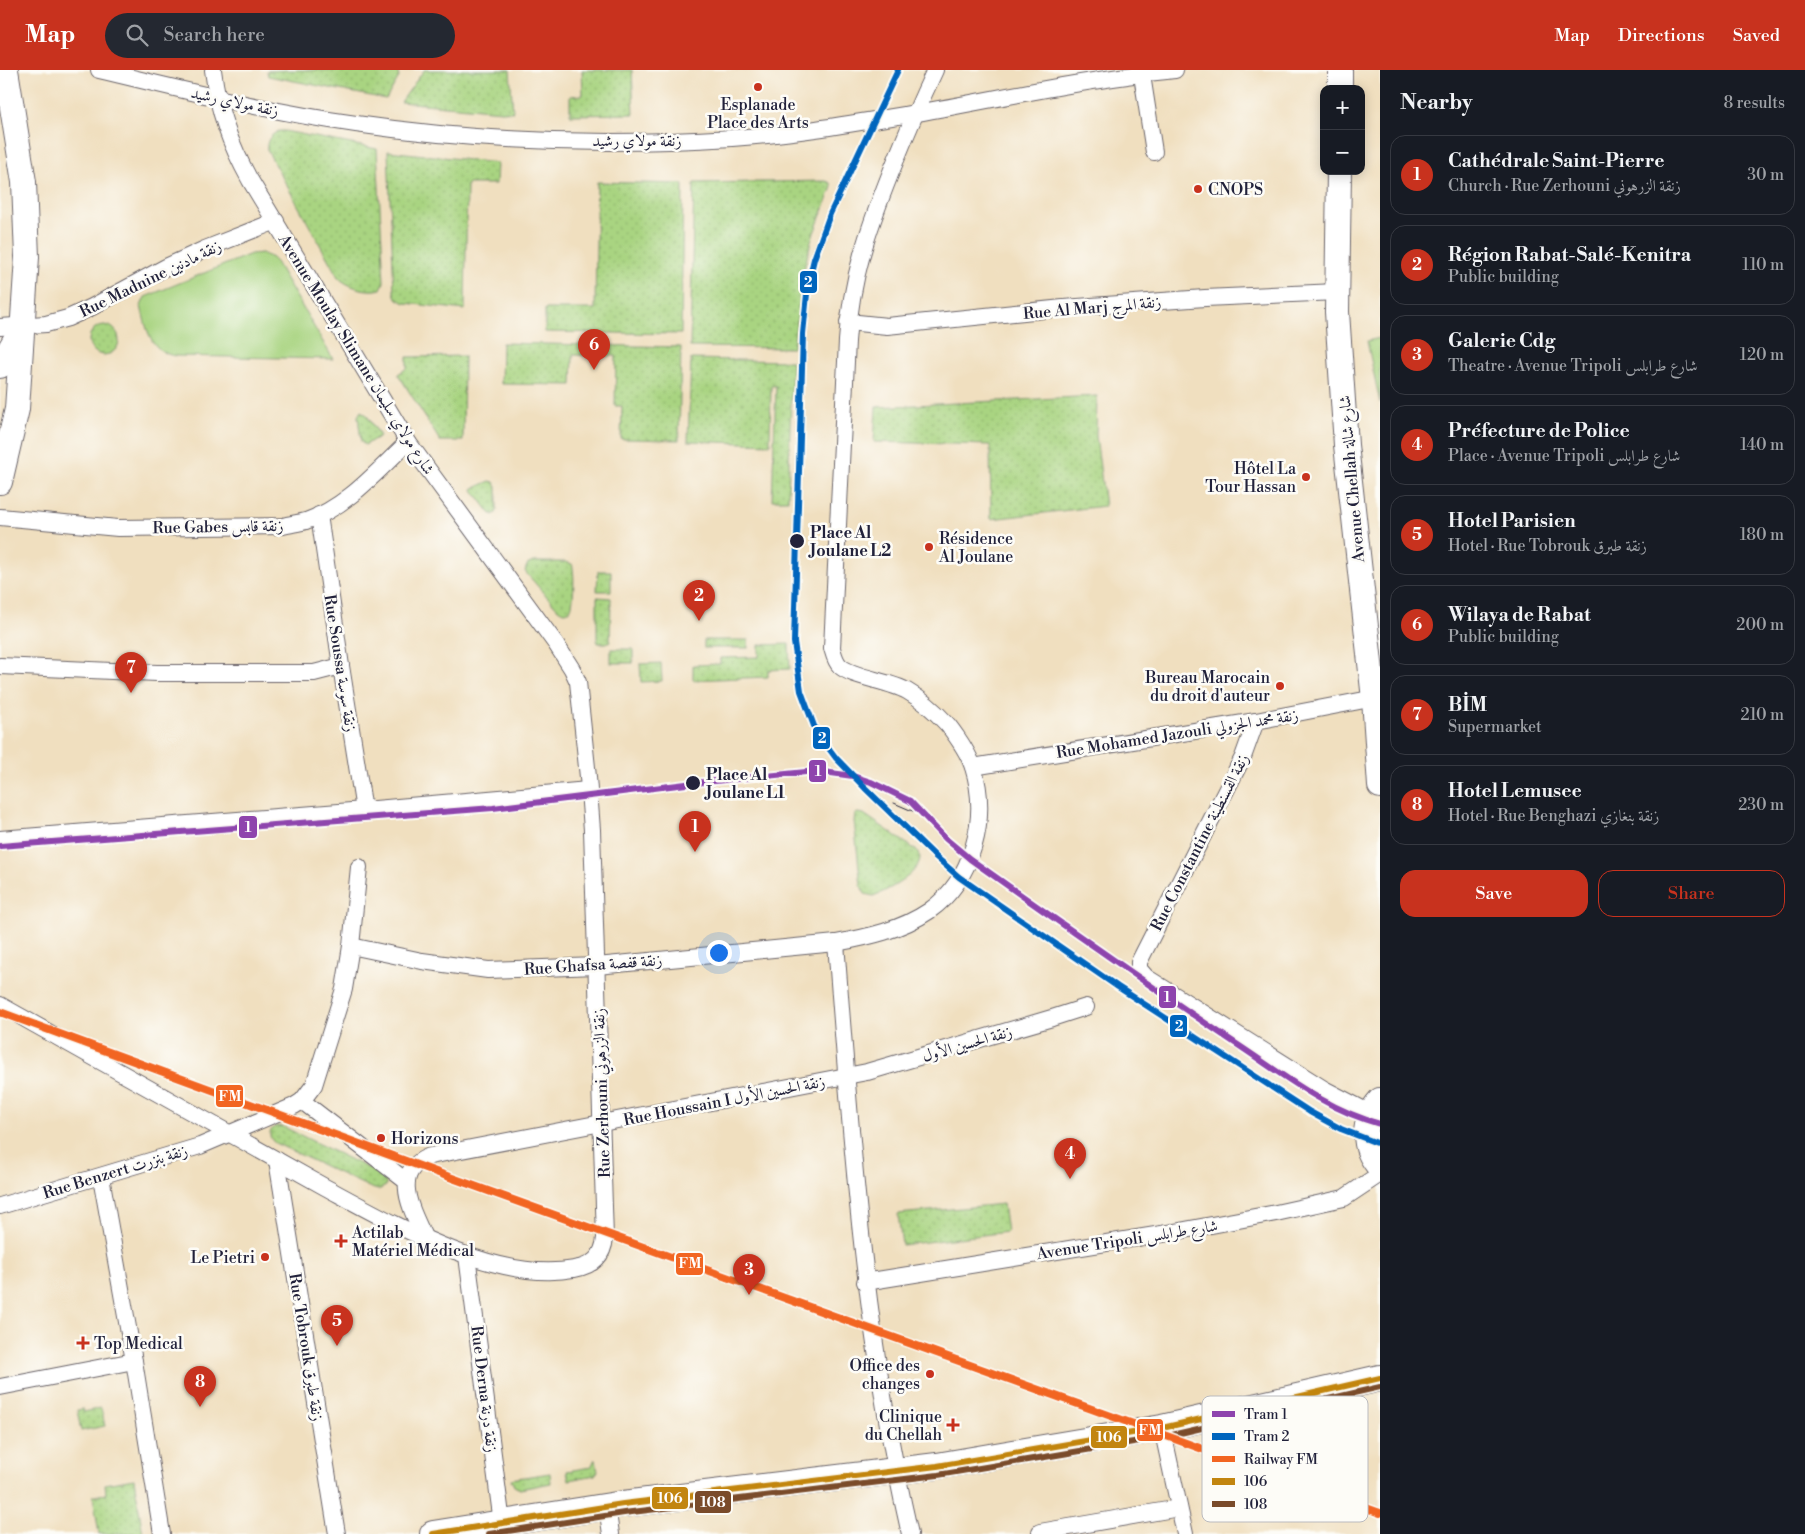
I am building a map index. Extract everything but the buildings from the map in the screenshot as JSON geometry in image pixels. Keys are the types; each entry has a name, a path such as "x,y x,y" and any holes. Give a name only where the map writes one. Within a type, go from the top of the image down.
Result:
{"main road":[{"path":"1302,1396 1380,1378"},
{"path":"433,1534 607,1506 937,1466 1162,1428 1202,1419"}],"street":[{"path":"0,366 27,257 24,182 6,70"},
{"name":"زنقة مولاي رشيد","path":"99,70 288,113 354,124 454,136 506,139 638,141 735,138 862,122 1129,75 1176,70"},
{"name":"Avenue Moulay Slimane شارع مولاي سليمان","path":"213,70 218,98 232,147 250,180 408,442 556,644 572,669 578,682 588,790"},
{"path":"848,322 851,298 862,251 915,113 935,70"},
{"path":"1340,70 1340,85"},
{"path":"1142,75 1154,152"},
{"name":"Avenue Chellah شارع شالة","path":"1339,175 1337,312 1346,445 1377,698 1380,786"},
{"name":"Rue Madnine زنقة مادنين","path":"11,327 46,324 80,313 166,267 205,249 276,221"},
{"name":"Rue Al Marj زنقة المرج","path":"848,322 887,326 1063,308 1205,298 1337,292"},
{"name":"Rue Ghafsa زنقة قفصة","path":"351,946 422,961 488,970 597,966 836,943 867,937 911,922 930,910 946,896 960,878 970,859 975,842 978,814 977,789 973,767 962,745 946,723 925,704 908,691 888,682 844,669 836,660 832,642 848,322"},
{"path":"0,482 17,409 11,327"},
{"name":"Rue Gabes زنقة قابس","path":"0,517 118,528 283,526 305,522 337,506 408,442"},
{"name":"Rue Soussa زنقة سوسة","path":"319,515 364,810"},
{"path":"0,666 157,673 314,673 341,666"},
{"name":"Rue Mohamed Jazouli زنقة محمد الجزولي","path":"973,767 1256,721 1377,698"},
{"name":"Rue Constantine زنقة القسنطينة","path":"1256,721 1242,757 1139,962 1140,972 1324,1089 1375,1106"},
{"path":"0,839 588,790"},
{"name":"Rue Zerhouni زنقة الزرهوني","path":"467,1256 512,1269 538,1272 564,1271 589,1266 602,1254 605,1238 602,1124 592,830 588,790"},
{"path":"359,867 351,946 344,989 314,1085 302,1101 406,1181 408,1200 424,1237"},
{"path":"836,943 865,1282 874,1348 910,1534"},
{"path":"0,1005 374,1213 467,1256"},
{"name":"زنقة الحسين الأول","path":"847,1076 996,1035 1086,1007"},
{"name":"Rue Houssain I زنقة الحسين الأول","path":"406,1181 414,1165 430,1156 847,1076"},
{"name":"Rue Benzert زنقة بنزرت","path":"0,1206 200,1146 302,1101"},
{"path":"1375,1106 1366,1130 1366,1142 1370,1153 1380,1168"},
{"name":"Rue Tobrouk زنقة طبرق","path":"277,1160 337,1534"},
{"name":"Avenue Tripoli شارع طرابلس","path":"865,1282 1174,1232 1276,1213 1344,1198 1380,1174"},
{"path":"101,1176 162,1534"},
{"name":"Rue Derna زنقة درنة","path":"467,1256 502,1523"},
{"path":"0,1387 134,1361"},
{"path":"1162,1428 1185,1534"},
{"path":"607,1506 611,1534"},
{"path":"1040,1532 1179,1508"}],"green space":[{"path":"397,70 399,77 386,99 268,76 267,71"},
{"path":"424,70 510,70 513,112 401,102"},
{"path":"582,70 632,70 634,114 570,115 570,96 583,95"},
{"path":"279,131 377,149 384,282 381,289 358,288 347,284 338,277 267,150 269,139"},
{"path":"388,151 497,163 496,184 467,184 465,310 405,303 396,298 394,292"},
{"path":"826,181 831,183 832,187 812,238 804,269 793,348 690,347 694,183"},
{"path":"597,182 683,184 681,334 545,332 545,309 595,309"},
{"path":"262,253 276,262 333,359 176,356 160,350 147,330 141,306 145,297 251,254"},
{"path":"104,325 115,329 119,340 115,351 104,355 93,351 89,340 93,329"},
{"path":"1380,338 1380,403 1367,341"},
{"path":"502,343 681,347 679,440 621,439 622,406 615,406 616,356 573,355 572,385 501,384"},
{"path":"464,356 463,441 440,441 398,374 407,368 407,357"},
{"path":"691,359 792,361 788,500 772,500 776,386 771,386 770,444 688,441"},
{"path":"1097,396 1096,436 1105,506 991,519 990,445 874,442 876,407"},
{"path":"361,411 366,414 380,436 365,445 361,442 358,416"},
{"path":"490,481 494,482 497,487 497,510 493,515 473,490"},
{"path":"533,562 566,562 572,564 574,573 572,605 567,612 558,609 527,574 525,571 527,565"},
{"path":"598,571 611,571 611,591 597,591"},
{"path":"597,597 611,598 610,643 597,643"},
{"path":"704,640 748,640 748,648 704,648"},
{"path":"789,644 790,669 768,670 768,677 693,680 693,665 720,664 720,658 759,657 759,645"},
{"path":"611,649 633,649 633,663 611,663"},
{"path":"661,663 662,681 641,682 640,664"},
{"path":"855,814 864,814 916,850 920,857 915,870 902,881 873,896 865,894 861,886 854,821"},
{"path":"277,1126 284,1127 382,1175 386,1178 386,1186 378,1190 371,1188 275,1143 271,1139 270,1134 272,1129"},
{"path":"1003,1204 1007,1232 902,1245 898,1214"},
{"path":"101,1408 105,1426 81,1431 77,1410 83,1409 84,1412"},
{"path":"595,1459 598,1471 595,1475 569,1480 567,1471 591,1467"},
{"path":"550,1473 551,1483 520,1489 514,1486 511,1479"},
{"path":"134,1479 143,1534 99,1534 93,1496 106,1494 105,1484"}],"tram line":[{"name":"2","path":"898,70 830,214 814,259 808,284 803,334 794,642 801,691 814,726 836,758 936,857 959,877 1118,987 1310,1112 1341,1129 1377,1143"},
{"name":"1","path":"0,846 493,808 694,783 816,771 853,776 871,782 910,801 946,839 970,859 1135,975 1304,1090 1341,1110 1380,1124"},
{"path":"894,803 924,816"}],"rail line":[{"name":"FM","path":"0,1012 444,1175 1202,1449"},
{"name":"FM","path":"1368,1509 1380,1513"}],"transit line":[{"name":"106","path":"1302,1396 1380,1378"},
{"name":"108","path":"1341,1396 1380,1387"},
{"name":"106","path":"433,1534 623,1504 937,1466 1162,1428 1202,1419"},
{"name":"108","path":"489,1534 624,1513 938,1475 1163,1437 1202,1428"}],"place":[{"name":"Esplanade Place des Arts","path":"758,87"},
{"name":"CNOPS","path":"1198,189"},
{"name":"Wilaya de Rabat","path":"594,370"},
{"name":"Hôtel La Tour Hassan","path":"1306,477"},
{"name":"Place Al Joulane L2","path":"797,541"},
{"name":"Résidence Al Joulane","path":"929,547"},
{"name":"Région Rabat-Salé-Kenitra","path":"699,621"},
{"name":"Bureau Marocain du droit d'auteur","path":"1280,686"},
{"name":"BİM","path":"131,693"},
{"name":"Place Al Joulane L1","path":"693,783"},
{"name":"Cathédrale Saint-Pierre","path":"695,852"},
{"name":"Horizons","path":"381,1138"},
{"name":"Préfecture de Police","path":"1070,1179"},
{"name":"Actilab Matériel Médical","path":"341,1241"},
{"name":"Le Pietri","path":"265,1257"},
{"name":"Galerie Cdg","path":"749,1295"},
{"name":"Top Medical","path":"83,1343"},
{"name":"Hotel Parisien","path":"337,1346"},
{"name":"Office des changes","path":"930,1374"},
{"name":"Hotel Lemusee","path":"200,1407"},
{"name":"Clinique du Chellah","path":"953,1425"}]}
